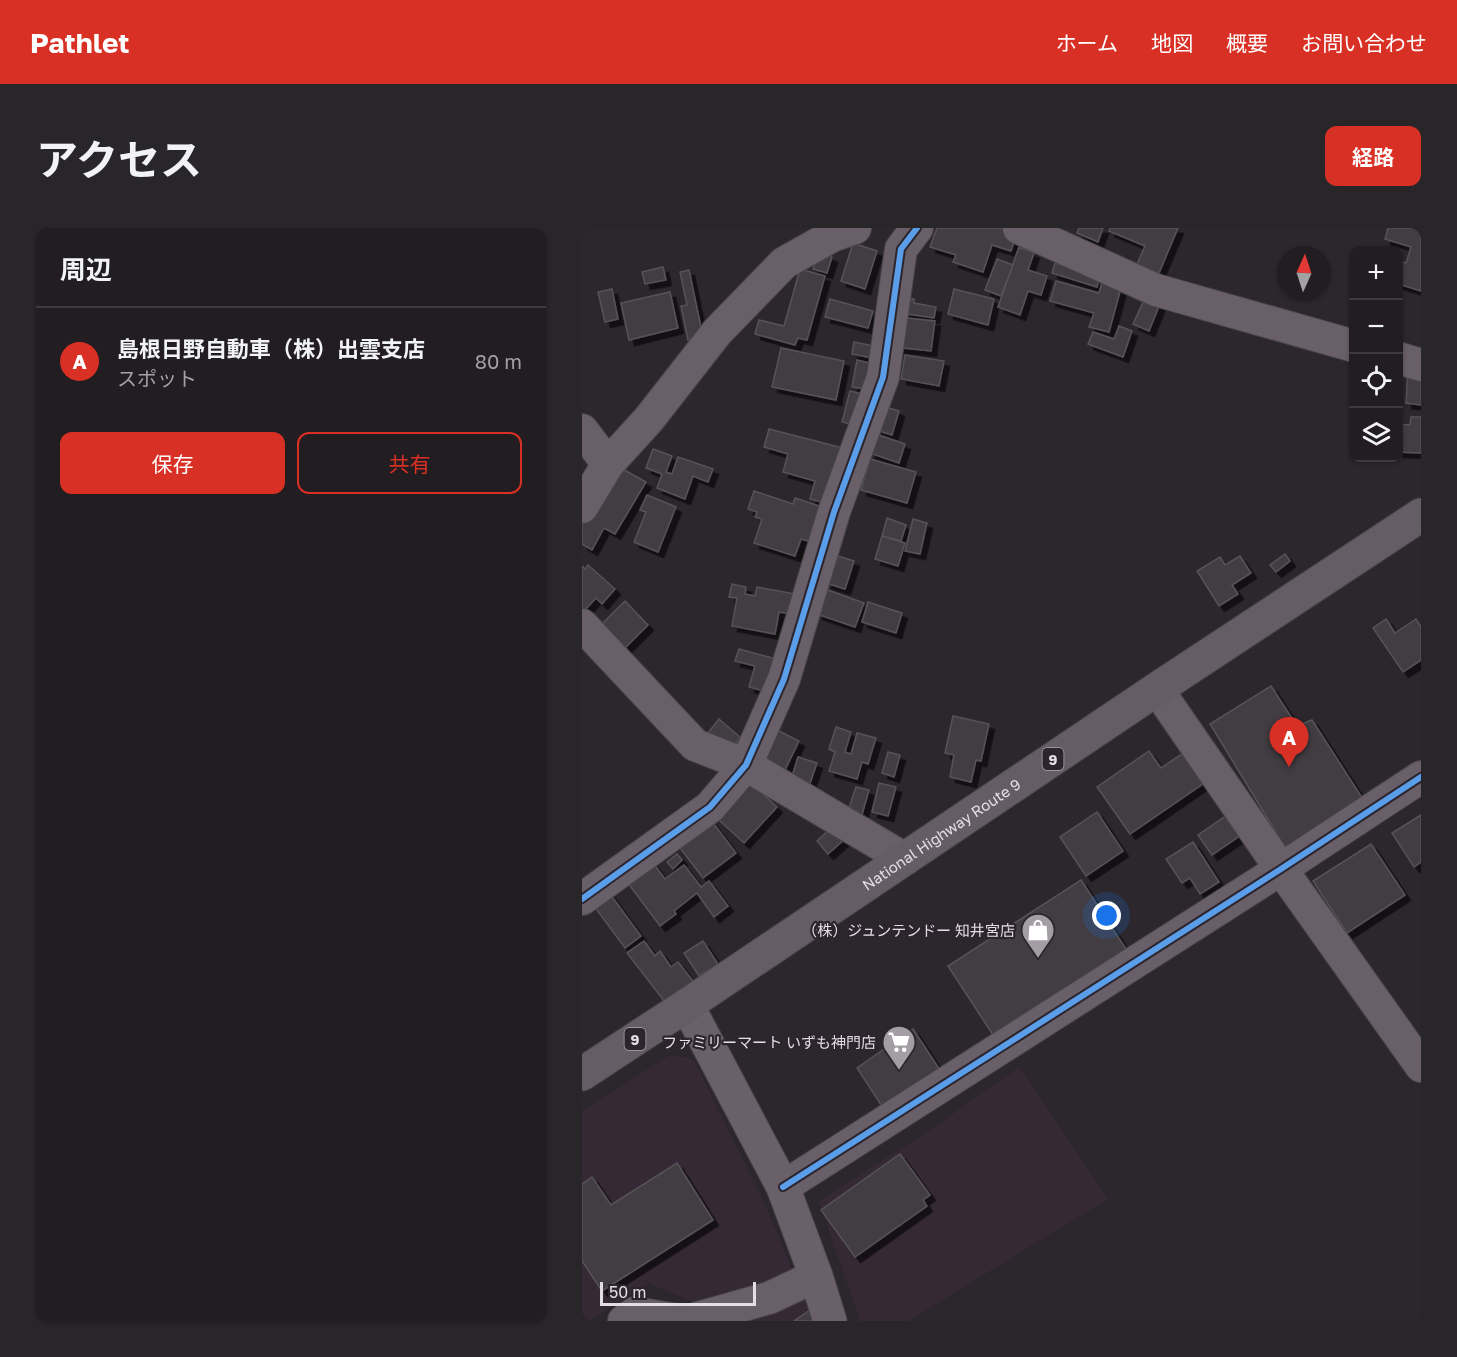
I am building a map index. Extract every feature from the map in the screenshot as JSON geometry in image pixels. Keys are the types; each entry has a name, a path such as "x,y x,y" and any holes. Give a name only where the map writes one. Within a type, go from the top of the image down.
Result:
{"highway":[{"name":"National Highway Route 9","path":"582,1074 1156,689 1421,515"}],"main road":[{"path":"687,1005 783,1187 830,1321"}],"street":[{"path":"582,507 608,464 649,419 717,332 784,263 832,236 855,228"},
{"path":"582,899 710,807 746,765 784,679 834,512 883,377 901,249 917,228"},
{"path":"1019,228 1156,290 1349,345"},
{"path":"1403,360 1421,365"},
{"path":"582,430 608,464"},
{"path":"582,625 695,745 746,765 905,858"},
{"path":"1156,689 1421,1066"},
{"path":"783,1187 1421,777"},
{"path":"624,1321 635,1313 685,1321 769,1298 816,1276"}],"shaded area":[{"path":"668,1056 687,1057 695,1062 762,1198 794,1273 709,1309 649,1283 589,1321 582,1321 582,1112"},
{"path":"1019,1067 1108,1199 908,1321 860,1321 819,1201 927,1132"},
{"path":"805,1294 814,1321 740,1321"}],"building":[{"path":"937,228 1004,228 1017,233 1011,251 992,245 983,272 953,262 956,255 930,247"},
{"path":"1079,228 1103,228 1098,242 1077,233"},
{"path":"1110,228 1178,228 1156,280 1134,271 1145,246 1109,231"},
{"path":"1388,228 1421,228 1421,291 1403,286 1403,262 1406,263 1411,247 1385,239"},
{"path":"853,243 877,251 865,289 841,281"},
{"path":"1019,247 1034,253 1028,270 1047,276 1041,295 1028,291 1020,315 998,307"},
{"path":"819,252 832,257 827,273 813,269"},
{"path":"997,259 1013,265 1001,296 985,290"},
{"path":"1055,263 1100,277 1097,287 1052,273"},
{"path":"663,267 666,280 645,284 642,272"},
{"path":"800,269 825,276 807,340 798,338 795,345 755,334 759,320 784,326"},
{"path":"689,270 703,337 688,340 681,306 687,305 680,272"},
{"path":"1056,281 1099,293 1102,282 1121,288 1109,332 1089,327 1094,313 1050,301"},
{"path":"612,289 618,319 605,322 598,292"},
{"path":"954,289 994,299 988,325 948,314"},
{"path":"670,292 678,328 629,340 621,303"},
{"path":"902,298 914,299 914,303 936,307 934,318 900,313"},
{"path":"1145,298 1160,304 1149,331 1133,324"},
{"path":"830,299 873,311 868,328 825,317"},
{"path":"907,318 935,321 931,351 894,347"},
{"path":"1119,326 1132,331 1123,357 1088,344 1093,332 1114,339"},
{"path":"854,342 879,347 877,359 852,354"},
{"path":"781,348 844,361 836,400 772,387"},
{"path":"905,355 944,361 939,386 901,379"},
{"path":"857,360 874,364 869,390 852,387"},
{"path":"1408,371 1421,372 1421,405 1406,403"},
{"path":"850,391 866,395 858,426 842,422"},
{"path":"883,406 899,411 892,435 876,430"},
{"path":"1411,417 1421,417 1421,453 1403,452 1403,424 1410,425"},
{"path":"769,429 847,449 833,505 810,499 815,481 783,472 788,454 764,447"},
{"path":"876,434 905,444 899,463 870,453"},
{"path":"653,449 672,456 666,472 672,474 678,457 713,469 708,482 693,476 685,499 657,488 662,474 646,468"},
{"path":"870,459 916,472 907,503 861,490"},
{"path":"619,467 646,482 615,534 604,528 592,550 582,544 582,520"},
{"path":"754,491 793,504 795,498 831,510 819,544 801,539 795,556 754,543 762,519 755,517 757,512 748,509"},
{"path":"647,495 676,507 658,552 634,542 646,512 640,510"},
{"path":"887,518 906,525 901,541 882,536"},
{"path":"913,519 927,523 920,554 905,551"},
{"path":"882,536 905,543 898,566 875,559"},
{"path":"1285,554 1290,561 1276,572 1270,565"},
{"path":"835,555 854,561 845,589 826,583"},
{"path":"1240,556 1251,573 1232,585 1238,594 1219,606 1197,571 1220,557 1225,565"},
{"path":"588,565 615,589 602,604 596,598 582,613 582,566 585,569"},
{"path":"732,584 746,587 745,594 755,596 757,587 801,595 798,615 779,612 775,634 732,626 737,598 729,597"},
{"path":"825,589 864,603 855,627 817,614"},
{"path":"625,601 648,625 619,654 596,630"},
{"path":"868,602 902,613 896,633 862,622"},
{"path":"1386,619 1395,633 1416,619 1421,627 1421,660 1403,672 1373,628"},
{"path":"739,649 780,660 771,693 749,687 755,666 735,661"},
{"path":"1271,686 1297,726 1312,720 1368,807 1291,857 1210,724"},
{"path":"953,716 989,724 981,761 976,760 971,782 950,777 954,755 945,753"},
{"path":"719,719 741,738 728,753 703,739"},
{"path":"836,727 851,732 845,752 851,754 857,733 876,738 868,764 862,762 857,779 829,771 835,752 829,749"},
{"path":"777,730 799,741 784,772 762,761"},
{"path":"1189,749 1210,779 1130,834 1097,787 1149,751 1161,768"},
{"path":"888,752 900,755 894,777 882,773"},
{"path":"798,757 817,763 808,789 790,783"},
{"path":"746,778 777,807 744,843 712,814"},
{"path":"879,783 896,787 888,816 872,812"},
{"path":"856,787 869,790 861,818 847,814"},
{"path":"1097,812 1123,851 1086,876 1060,837"},
{"path":"1230,813 1244,833 1212,855 1198,835"},
{"path":"1421,815 1421,862 1414,867 1392,833"},
{"path":"710,819 736,853 703,878 677,844"},
{"path":"833,826 845,839 828,854 817,841"},
{"path":"1193,842 1219,882 1200,894 1190,878 1182,883 1166,859"},
{"path":"1371,844 1405,895 1347,933 1313,881"},
{"path":"677,854 682,860 673,869 667,862"},
{"path":"650,859 665,879 684,865 701,887 709,881 728,906 714,917 697,893 674,911 676,914 660,926 624,878"},
{"name":"（株）ジュンテンドー 知井宮店","path":"1081,880 1128,952 995,1038 948,966"},
{"path":"607,890 641,936 625,948 591,902"},
{"path":"644,941 655,956 660,951 671,967 678,962 693,981 665,1002 627,953"},
{"path":"703,941 718,964 699,976 684,953"},
{"name":"ファミリーマート いずも神門店","path":"913,1029 942,1073 885,1111 857,1068"},
{"path":"900,1154 930,1195 923,1200 927,1206 855,1257 821,1210"},
{"path":"677,1163 713,1220 602,1291 582,1261 582,1184 592,1177 611,1205"},
{"path":"810,1310 818,1321 794,1321"}],"cycle path":[{"path":"582,899 710,807 746,765 784,679 834,512 883,377 901,249 917,228"},
{"path":"783,1187 1421,777"}],"place":[{"name":"島根日野自動車（株）出雲支店","path":"1289,767"},
{"name":"（株）ジュンテンドー 知井宮店","path":"1038,959"},
{"name":"ファミリーマート いずも神門店","path":"899,1071"}]}
